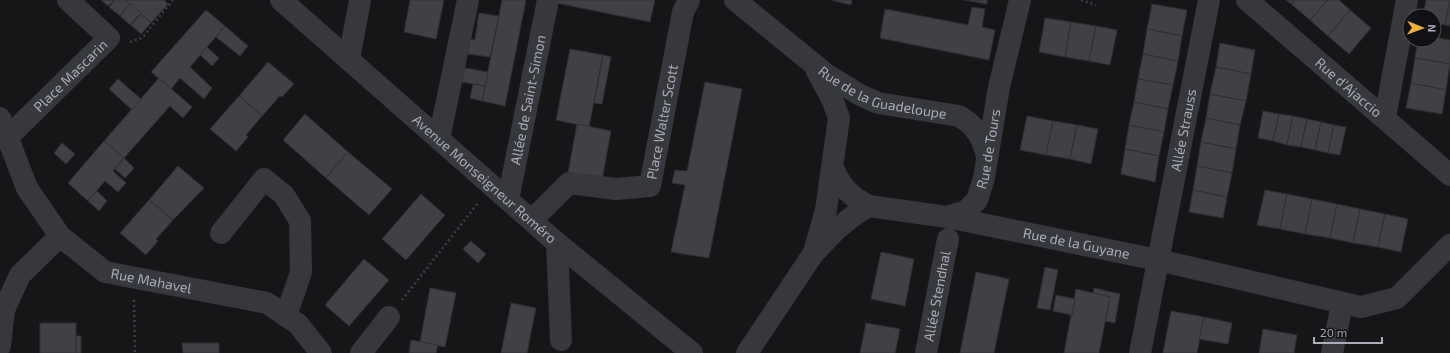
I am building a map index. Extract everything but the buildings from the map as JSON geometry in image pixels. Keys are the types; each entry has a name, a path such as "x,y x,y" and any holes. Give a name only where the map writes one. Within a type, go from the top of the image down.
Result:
{"street":[{"name":"Place Mascarin","path":"7,138 109,38 68,0"},
{"name":"Avenue Monseigneur Roméro","path":"281,0 532,220 556,243 692,353"},
{"path":"349,60 360,0"},
{"path":"439,139 468,0"},
{"name":"Allée de Saint-Simon","path":"508,200 548,0"},
{"name":"Place Walter Scott","path":"532,220 569,183 616,189 650,186 683,12 689,0"},
{"name":"Rue de la Guadeloupe","path":"735,0 843,85 878,103 959,116"},
{"name":"Rue de Tours","path":"947,217 966,211 977,200 984,178 986,156 999,87 1020,0"},
{"name":"Allée Strauss","path":"1140,353 1209,0"},
{"name":"Rue d'Ajaccio","path":"1247,0 1385,117 1450,175"},
{"path":"1385,117 1407,0"},
{"name":"Rue de la Guadeloupe","path":"811,61 832,99 839,118 826,210 813,254"},
{"name":"Rue de Tours","path":"959,116 975,110 989,100 999,87"},
{"path":"839,118 851,112 878,103"},
{"path":"959,116 976,130 982,140 986,156"},
{"path":"0,118 7,138"},
{"name":"Rue Mahavel","path":"7,138 27,188 60,236 105,272 267,303 298,324 321,353"},
{"path":"833,168 845,189 854,198 869,206"},
{"path":"222,233 264,179 284,195 300,220 301,272 286,316"},
{"path":"747,353 813,254 852,216 869,206"},
{"name":"Rue de la Guyane","path":"869,206 947,217 1158,260 1342,304 1361,307 1397,298 1450,245"},
{"path":"0,346 4,310 20,276 60,236"},
{"name":"Allée Stendhal","path":"926,353 948,238"},
{"path":"556,243 561,340"},
{"path":"1332,353 1342,304"},
{"path":"361,353 389,317"}],"path":[{"path":"109,38 128,43 142,38 173,0"},
{"path":"1081,0 1096,5"},
{"path":"389,317 492,186"},
{"path":"134,278 135,353"}]}
